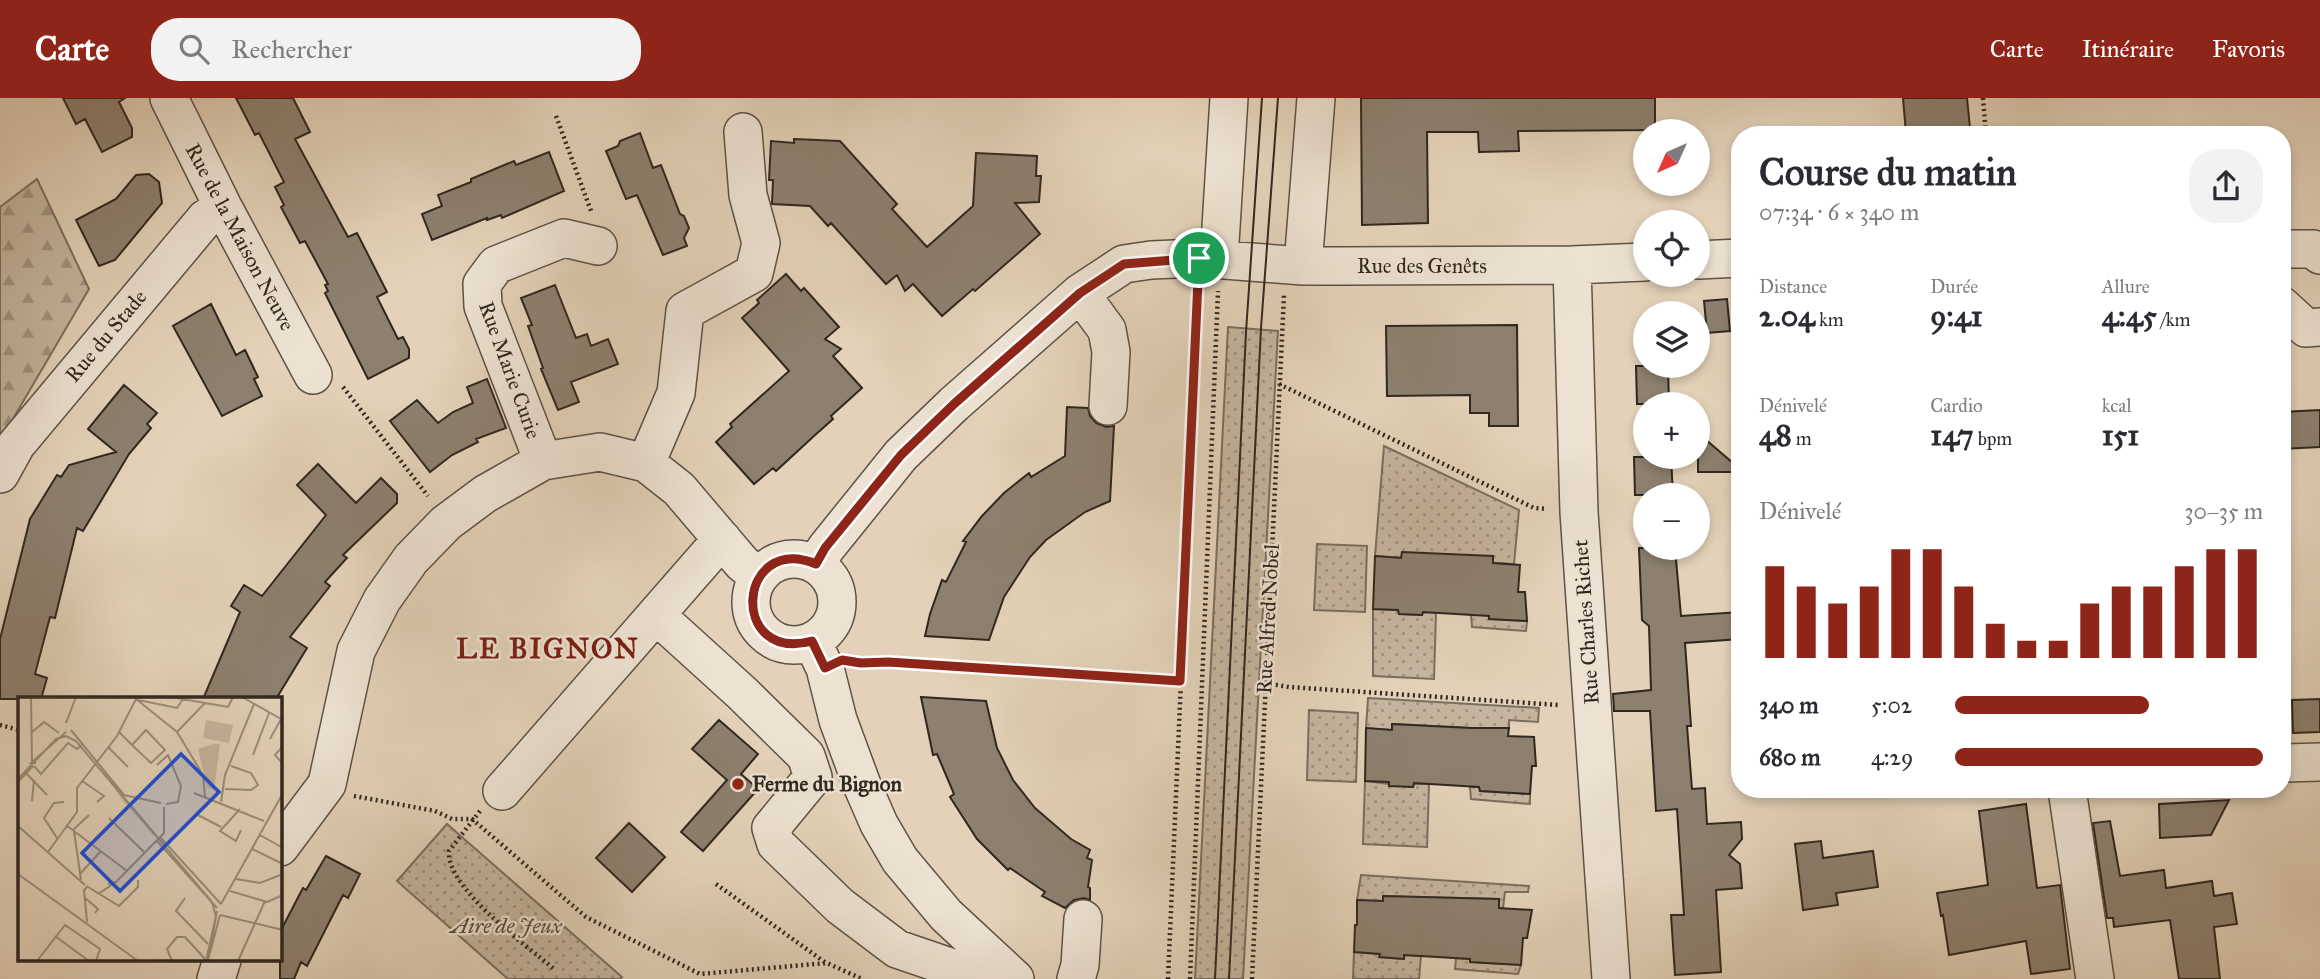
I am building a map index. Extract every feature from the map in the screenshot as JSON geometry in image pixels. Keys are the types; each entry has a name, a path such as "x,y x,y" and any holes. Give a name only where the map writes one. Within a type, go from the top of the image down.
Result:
{"street":[{"name":"Rue de la Maison Neuve","path":"169,98 223,207 313,375"},
{"path":"816,564 825,548 901,455 954,404 1080,293 1124,264 1209,259 1229,98"},
{"path":"1303,266 1316,98"},
{"path":"646,463 676,393 685,311 754,273 761,243 748,194 743,132"},
{"name":"Rue du Stade","path":"0,474 16,445 154,278 205,219 223,207"},
{"name":"Rue Marie Curie","path":"543,461 483,306 482,284 496,265 564,238 598,246"},
{"path":"2291,249 2313,249 2320,255"},
{"path":"1710,259 1731,258"},
{"name":"Rue des Genêts","path":"1209,259 1303,266 1633,262"},
{"name":"Rue Charles Richet","path":"1572,265 1579,512 1611,979"},
{"path":"1080,293 1107,330 1111,352 1108,406"},
{"path":"2291,315 2305,328 2320,327"},
{"path":"282,844 327,784 356,651 382,600 411,559 446,523 485,494 543,461 600,452 646,463 679,489 742,563 759,577"},
{"path":"502,791 722,539"},
{"path":"819,655 799,645 772,639 761,629 754,617 751,603 753,590 759,577 779,561 804,559 816,564 827,572 834,584 838,597 837,611 824,634 819,655 838,720 879,824 900,860 946,915 1008,972"},
{"path":"656,615 806,756 813,777 771,828 776,844 840,906 897,949 976,976 1008,972"},
{"path":"2291,763 2320,762"},
{"path":"2068,798 2095,979"},
{"path":"1076,979 1080,965 1083,919"},
{"path":"216,979 221,962"}],"path":[{"path":"1983,98 1985,126"},
{"path":"556,116 589,200 598,246"},
{"path":"1168,979 1180,681 1209,259"},
{"path":"1190,979 1209,259"},
{"name":"Rue Alfred Nobel","path":"1252,979 1284,294 1303,266"},
{"path":"313,375 340,384 422,487 446,523"},
{"path":"1279,384 1534,508 1579,512"},
{"path":"819,655 861,663 888,662 1180,681"},
{"path":"1265,683 1301,688 1592,707"},
{"path":"0,725 18,730"},
{"path":"502,791 472,819 449,851 451,865 466,891 478,904 554,969"},
{"path":"345,794 435,811 452,819 472,819 586,917 700,974"},
{"path":"716,884 827,963 862,979"},
{"path":"691,979 700,974 827,963"}],"green space":[{"path":"37,179 89,289 0,441 0,207"},
{"path":"1228,327 1278,331 1243,979 1195,979"},
{"path":"1384,446 1519,510 1514,564 1375,556"},
{"path":"1317,544 1367,546 1365,612 1314,610"},
{"path":"1373,609 1398,610 1399,614 1436,613 1434,679 1373,676"},
{"path":"1471,615 1527,621 1526,631 1472,627"},
{"path":"1368,698 1539,708 1538,722 1509,720 1509,728 1393,724 1392,730 1366,728"},
{"path":"1309,710 1358,713 1356,782 1307,780"},
{"path":"1365,781 1413,787 1414,784 1429,784 1427,847 1363,844"},
{"path":"1470,787 1479,787 1480,791 1530,794 1530,804 1471,799"},
{"name":"Aire de Jeux","path":"447,824 622,977 508,979 397,881"},
{"path":"1361,875 1529,886 1528,892 1505,892 1503,908 1499,908 1499,899 1383,896 1383,901 1357,900"},
{"path":"1354,952 1403,959 1404,955 1421,956 1419,979 1353,979"},
{"path":"1456,958 1470,959 1470,962 1521,965 1518,974 1455,969"}],"building":[{"path":"63,98 125,98 119,102 132,128 132,137 102,152 85,119 76,124"},
{"path":"236,98 293,98 310,132 295,139 348,237 357,233 387,292 377,297 398,339 403,337 409,349 409,358 368,379 325,293 328,291 325,285 328,284 305,241 300,243 281,207 284,205 275,187 284,182 259,133 255,135"},
{"path":"1361,98 1655,98 1655,119 1633,119 1633,130 1518,131 1519,151 1479,152 1478,132 1427,132 1428,223 1362,225"},
{"path":"1903,98 1967,98 1970,126 1905,126"},
{"path":"640,133 653,168 661,165 680,214 684,216 689,228 684,238 687,246 663,255 637,195 626,199 606,151 618,146 620,141"},
{"path":"794,139 840,141 897,204 892,209 927,247 973,206 976,153 1037,156 1036,176 1041,176 1039,202 1015,203 1040,234 942,316 913,284 905,291 897,275 886,284 831,223 828,226 810,206 772,204 773,180 769,180 771,141 794,143"},
{"path":"549,152 564,191 502,218 501,215 487,218 432,240 422,214 442,206 438,195 514,161 516,165"},
{"path":"149,174 159,182 162,203 115,260 99,266 76,220 116,199 136,175"},
{"path":"786,274 801,291 804,288 839,327 825,339 841,349 833,356 862,388 831,416 833,419 776,471 773,468 754,484 716,442 732,427 730,424 789,371 742,318 759,303 757,300"},
{"path":"555,285 576,338 587,334 591,346 608,339 618,364 571,382 579,402 558,410 541,369 543,368 528,326 532,325 521,298"},
{"path":"1727,299 1730,331 1710,333 1710,301 1704,301"},
{"path":"211,304 236,355 245,350 258,377 254,379 262,396 222,416 173,326"},
{"path":"1517,325 1518,426 1489,426 1489,413 1470,413 1470,395 1387,396 1386,326"},
{"path":"1636,378 1668,378 1669,392 1637,392"},
{"path":"487,379 506,428 476,439 478,442 452,455 430,472 390,421 417,400 438,423 453,412 473,403 467,387"},
{"path":"124,385 157,413 147,424 151,428 129,454 83,531 77,528 55,618 50,617 35,674 47,678 42,697 0,699 0,639 30,519 57,475 61,477 69,465 116,452 88,429"},
{"path":"1067,407 1088,408 1096,423 1106,427 1114,426 1110,501 1085,512 1046,540 1030,557 1004,597 989,640 925,636 942,580 946,582 966,542 963,541 982,516 1004,493 1029,473 1031,477 1065,456"},
{"path":"2320,410 2320,447 2291,449 2291,412"},
{"path":"1710,443 1731,461 1731,472 1698,472 1698,469 1710,469"},
{"path":"318,464 356,503 381,478 397,494 397,503 343,555 347,558 325,582 330,586 290,637 307,648 277,697 204,697 240,612 231,606 244,585 262,596 326,515 297,485"},
{"path":"1634,469 1672,469 1672,483 1635,483"},
{"path":"1402,552 1493,556 1493,563 1520,565 1518,592 1525,592 1527,621 1423,612 1422,615 1399,614 1398,610 1373,609 1375,556 1401,558"},
{"path":"1640,560 1676,560 1681,616 1731,613 1731,640 1685,643 1692,789 1705,788 1707,824 1741,822 1742,839 1729,855 1740,864 1742,888 1716,890 1721,972 1675,975 1671,915 1684,915 1677,809 1656,811 1650,711 1614,711 1613,694 1651,690 1649,626 1642,620"},
{"path":"921,697 986,701 997,748 1013,780 1035,808 1071,839 1090,850 1087,858 1092,860 1088,887 1090,900 1074,900 1065,908 1042,896 1045,892 1010,868 1008,870 977,839 950,797 954,794 937,754 933,755"},
{"path":"2320,699 2320,732 2293,733 2292,700"},
{"name":"Ferme du Bignon","path":"719,720 758,754 741,774 758,789 703,851 681,832 727,780 692,749"},
{"path":"1392,724 1509,728 1508,736 1534,737 1536,766 1532,766 1530,794 1480,791 1479,787 1414,783 1413,787 1389,786 1389,782 1365,781 1366,728 1392,730"},
{"path":"2229,800 2211,835 2160,838 2159,804"},
{"path":"2026,804 2037,888 2060,885 2070,969 2031,974 2026,941 1949,955 1937,893 1988,885 1979,811"},
{"path":"2110,821 2120,876 2164,870 2166,888 2212,881 2214,896 2232,893 2237,924 2214,927 2220,979 2179,979 2170,920 2114,927 2113,918 2107,918 2093,823"},
{"path":"629,823 665,857 632,892 596,858"},
{"path":"1821,841 1823,858 1873,851 1878,887 1836,893 1838,905 1803,910 1795,844"},
{"path":"326,856 360,874 348,898 343,895 307,966 301,962 294,979 280,979 282,928 303,888 306,890"},
{"path":"1383,896 1499,899 1499,908 1532,910 1527,938 1523,938 1521,965 1404,955 1404,959 1354,952 1357,900 1383,901"}],"tram line":[{"path":"1215,979 1246,332 1262,98"},
{"path":"1229,979 1261,328 1278,98"}],"place":[{"name":"Ferme du Bignon","path":"738,784"}],"district":[{"name":"LE BIGNON","path":"548,648"}],"route":[{"path":"1199,258 1180,681 842,660 825,668 812,641 799,645 785,644 772,639 761,629 754,617 751,603 759,577 779,561 804,559 816,564 825,548 901,455 954,404 1080,293 1124,264 1199,258"}]}
